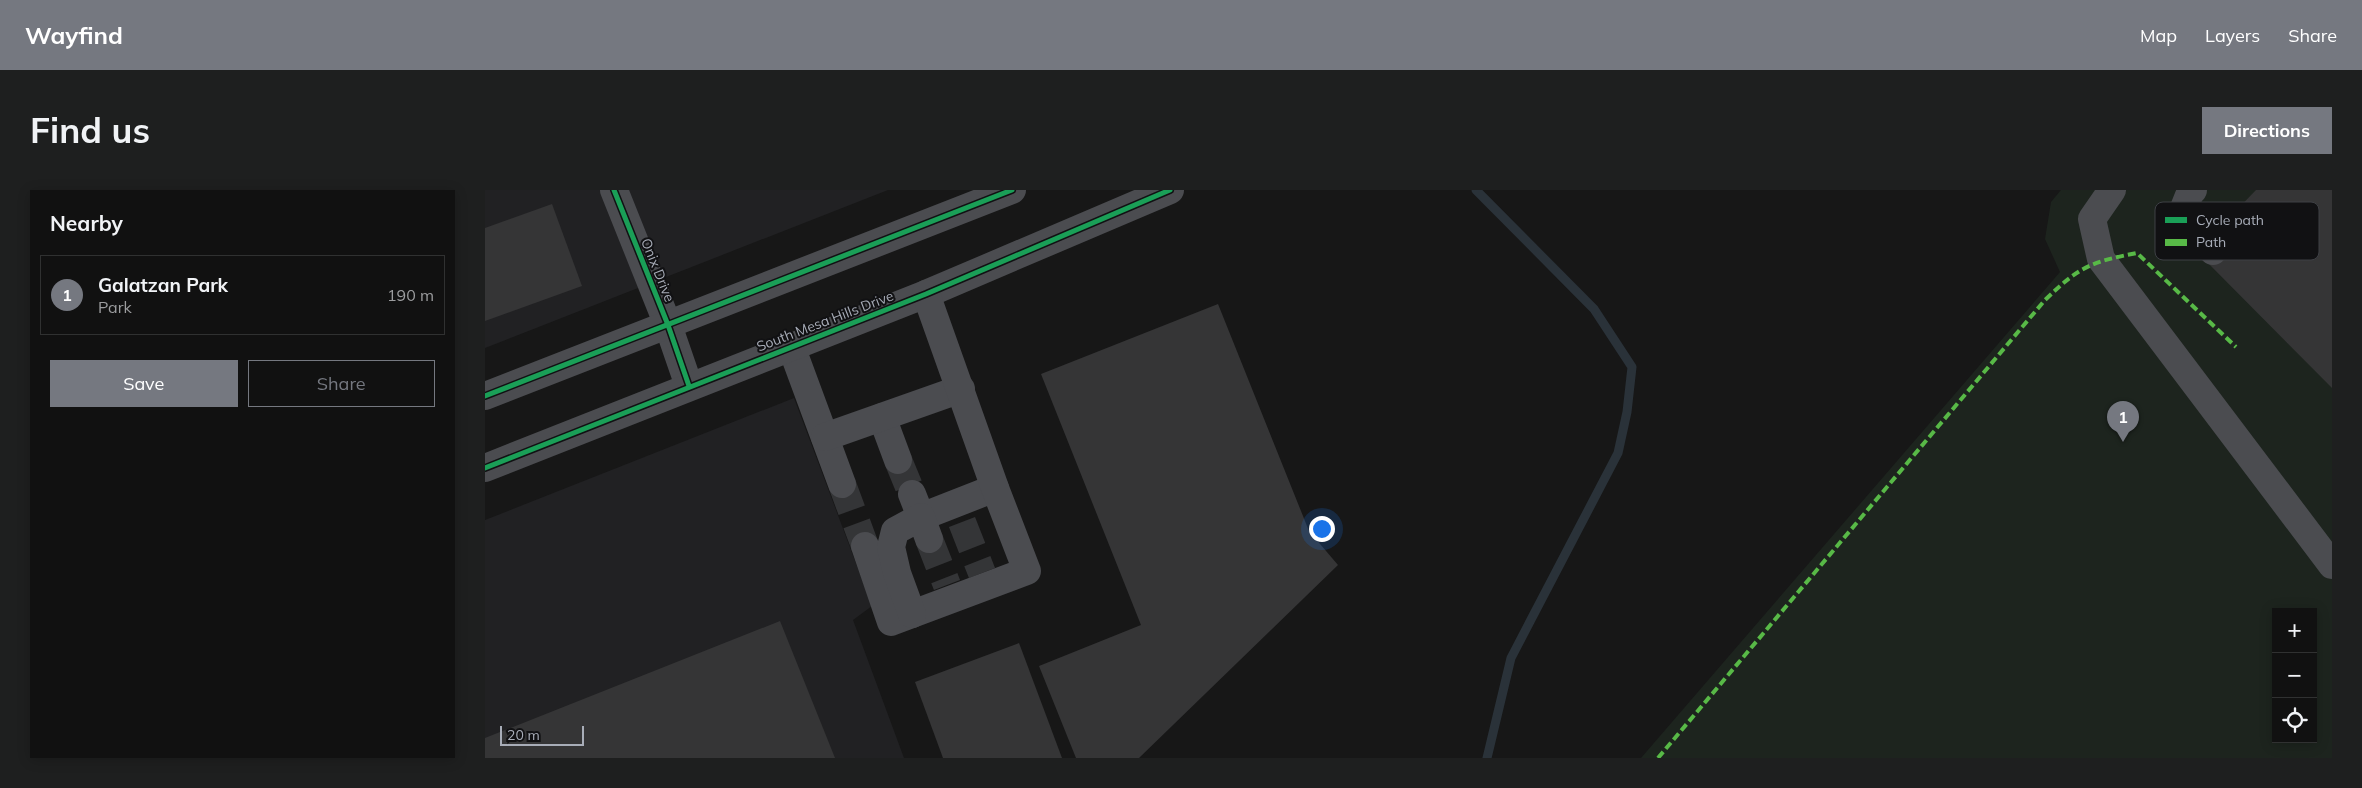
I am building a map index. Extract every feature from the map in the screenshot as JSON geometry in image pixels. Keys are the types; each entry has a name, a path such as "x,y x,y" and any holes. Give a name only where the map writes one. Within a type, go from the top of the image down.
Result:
{"street":[{"name":"Onix Drive","path":"614,190 668,325 689,386"},
{"path":"485,396 1012,190"},
{"name":"South Mesa Hills Drive","path":"485,468 689,386 927,294 1170,190"},
{"path":"2112,190 2092,219 2101,259 2332,565"},
{"path":"2186,202 2193,190"},
{"path":"901,618 950,592 985,579 1027,571 995,488 927,294"},
{"path":"791,346 842,484"},
{"path":"825,437 961,389"},
{"path":"882,417 898,460"},
{"path":"901,618 897,573 891,546 895,531 920,517 958,513 995,488"},
{"path":"865,546 901,618"}],"shaded area":[{"path":"485,190 888,190 485,348"},
{"path":"2061,190 2332,190 2332,758 1641,758 2060,272 2045,239 2051,202"},
{"path":"794,398 872,606 853,620 904,758 485,758 485,520"}],"building":[{"path":"2256,190 2332,190 2332,388 2205,260 2319,260 2319,202 2244,202"},
{"path":"552,204 582,286 485,321 485,228"},
{"path":"1218,304 1309,531 1338,565 1139,758 1076,758 1039,666 1141,625 1041,374"},
{"path":"780,621 835,758 485,758 485,738"},
{"path":"1019,643 1062,758 943,758 915,682"}],"waterway":[{"path":"1476,190 1594,309 1632,367 1627,412 1618,453 1511,658 1487,758"}],"tunnel":[{"path":"898,460 912,494"},
{"path":"842,484 865,546"},
{"path":"962,522 982,573"},
{"path":"929,539 947,585"}],"marked path":[{"path":"1658,758 2045,300 2067,280 2096,263 2137,253 2236,347"}],"cycle path":[{"path":"614,190 668,325 689,386"},
{"path":"485,396 1012,190"},
{"path":"485,468 926,294 1170,190"}],"place":[{"name":"Galatzan Park","path":"2123,442"}]}
